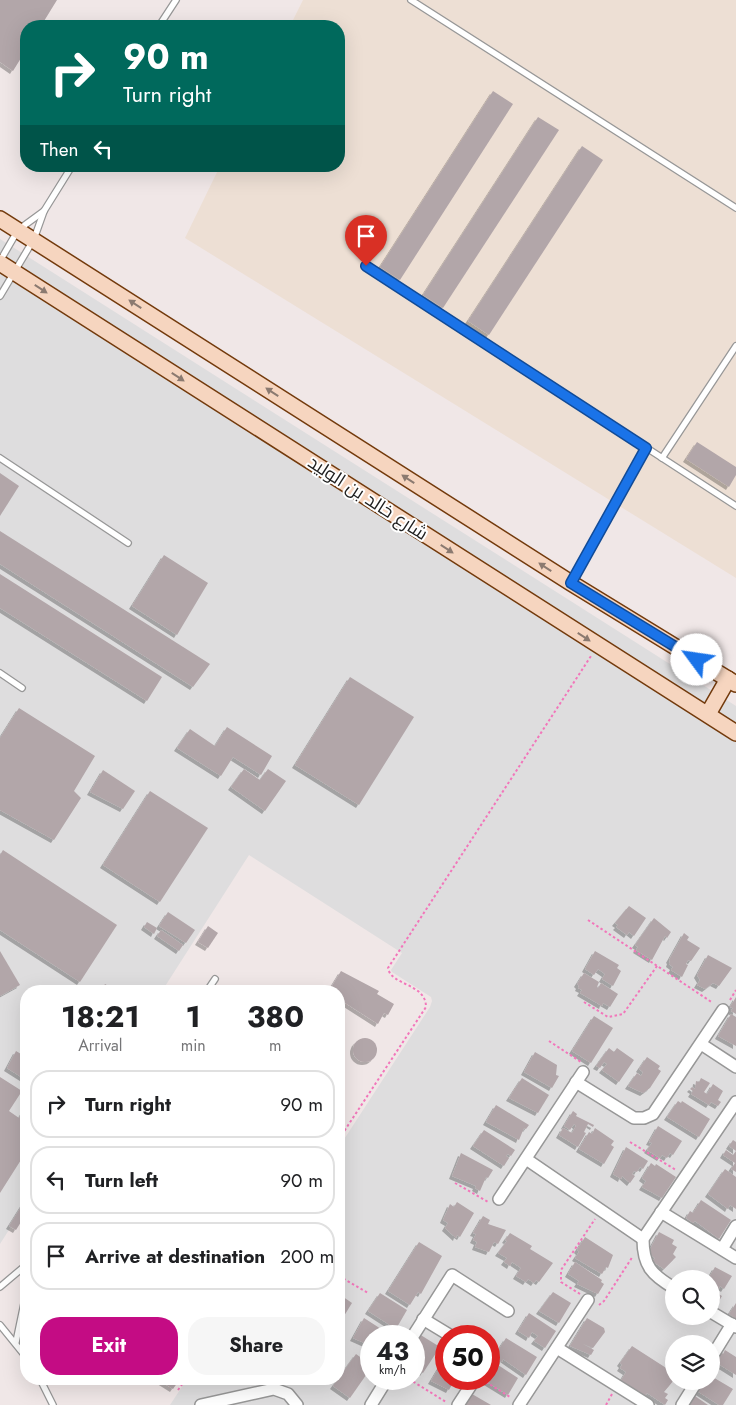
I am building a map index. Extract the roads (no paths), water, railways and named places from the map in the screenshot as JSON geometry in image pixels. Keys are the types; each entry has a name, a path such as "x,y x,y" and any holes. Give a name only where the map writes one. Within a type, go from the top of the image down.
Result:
{"main road":[{"name":"شارع خالد بن الوليد","path":"0,219 571,583 732,682"},
{"name":"شارع خالد بن الوليد","path":"0,262 736,733"},
{"path":"708,714 732,682"}],"street":[{"path":"576,1082 634,1118 644,1118 653,1114 723,1010"},
{"path":"701,1044 736,1067"},
{"path":"499,1199 583,1072"},
{"path":"665,1283 649,1269 643,1255 643,1239 736,1102"},
{"path":"526,1159 643,1239"},
{"path":"661,1212 736,1258"},
{"path":"722,1249 736,1226"},
{"path":"419,1325 452,1276 508,1311"},
{"path":"520,1404 588,1300"},
{"path":"720,1317 734,1326 720,1345"},
{"path":"423,1319 435,1326"},
{"path":"557,1348 648,1405"},
{"path":"202,1405 274,1389 288,1394 297,1405"},
{"path":"371,1405 380,1390"},
{"path":"458,1405 468,1390"},
{"path":"682,1405 691,1390"}],"lane":[{"path":"163,20 176,0"},
{"path":"412,0 736,208"},
{"path":"0,296 34,240 44,211 68,172"},
{"path":"0,262 18,230 44,211"},
{"path":"366,266 736,506"},
{"path":"662,458 736,346"},
{"path":"571,583 646,448"},
{"path":"0,458 128,543"},
{"path":"0,674 22,688"},
{"path":"211,985 215,979"},
{"path":"0,1287 20,1270"},
{"path":"16,1342 20,1323"},
{"path":"0,1325 20,1348"},
{"path":"43,1385 53,1405"}]}
